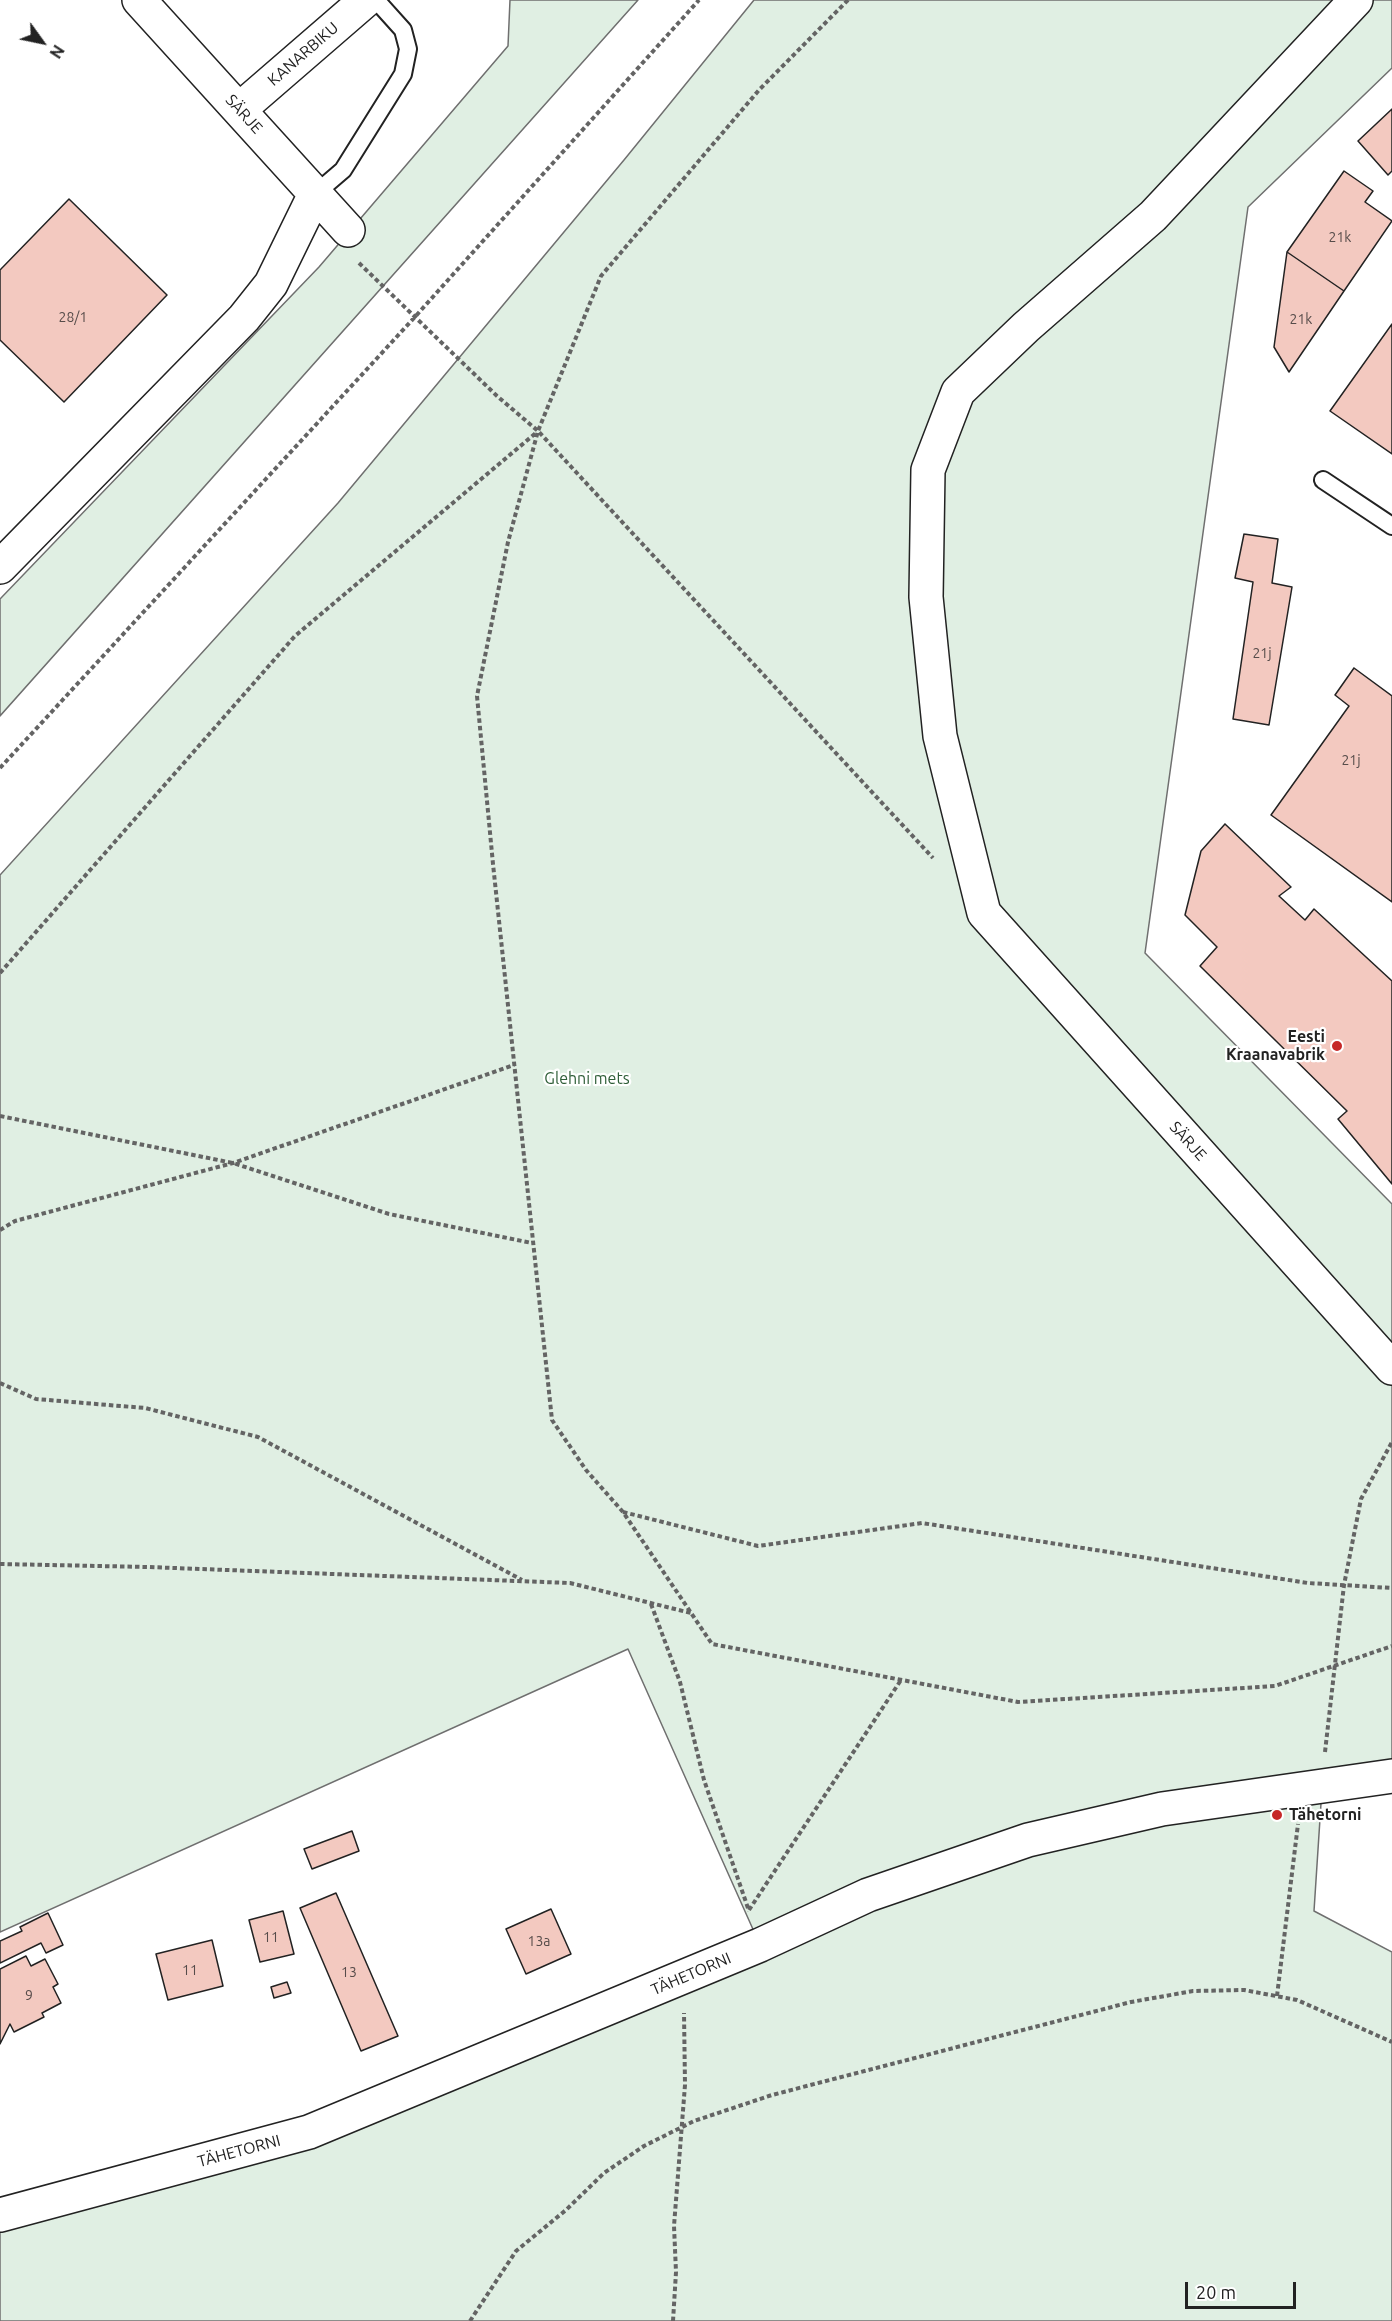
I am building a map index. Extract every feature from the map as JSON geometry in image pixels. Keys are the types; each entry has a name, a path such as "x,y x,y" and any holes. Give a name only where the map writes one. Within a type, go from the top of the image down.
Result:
{"street":[{"name":"SÄRJE","path":"139,0 348,230"},
{"name":"KANARBIKU","path":"240,109 366,0"},
{"name":"SÄRJE","path":"1356,0 1153,216 1026,327 958,392 928,470 926,597 940,736 984,913 1390,1361"},
{"path":"0,567 244,318 271,284 315,194"},
{"name":"TÄHETORNI","path":"0,2215 309,2132 760,1945 868,1895 1029,1840 1162,1809 1392,1776"}],"lane":[{"path":"315,194 343,170 403,74 408,49 403,30 376,0"},
{"path":"1323,480 1392,526"}],"path":[{"path":"0,768 414,318 699,0"},
{"path":"848,0 759,90 601,276 538,431 508,542 477,696 552,1420 586,1470 623,1512 712,1644 1018,1702 1275,1686 1392,1646"},
{"path":"348,230 352,256 414,318 538,431 937,862"},
{"path":"0,973 295,636 538,431"},
{"path":"0,1230 15,1221 233,1163 514,1065"},
{"path":"0,1116 233,1163 389,1214 532,1243"},
{"path":"0,1383 36,1399 145,1408 258,1437 525,1582"},
{"path":"1277,1996 1334,1665 1344,1585 1362,1499 1392,1442"},
{"path":"623,1512 758,1546 922,1523 1308,1583 1392,1588"},
{"path":"0,1564 148,1567 570,1583 691,1613"},
{"path":"651,1603 680,1682 704,1780 760,1945"},
{"path":"749,1911 901,1680"},
{"path":"673,2321 676,2272 674,2226 685,2085 683,1977"},
{"path":"470,2321 516,2251 566,2210 604,2173 644,2146 682,2127 772,2095 1131,2002 1193,1991 1244,1990 1297,2000 1392,2042"}],"green space":[{"path":"510,0 638,0 0,716 0,599 319,267 508,46"},
{"name":"Glehni mets","path":"754,0 1392,0 1392,68 1248,207 1145,953 1392,1204 1392,1776 1322,1788 1314,1911 1392,1952 1392,2321 0,2321 0,2215 309,2132 760,1945 628,1649 0,1932 0,875 338,503"}],"building":[{"path":"1392,109 1392,171 1388,175 1358,141"},
{"path":"1344,171 1373,191 1365,202 1392,221 1344,291 1287,252"},
{"path":"69,199 167,295 64,402 0,340 0,270"},
{"path":"1287,252 1344,291 1289,372 1274,347"},
{"path":"1392,324 1392,454 1330,411"},
{"path":"1244,534 1278,539 1272,583 1292,587 1269,725 1233,719 1253,582 1235,578"},
{"path":"1354,668 1392,696 1392,902 1271,815 1349,706 1335,695"},
{"name":"Eesti Kraanavabrik","path":"1225,824 1291,887 1279,896 1305,920 1314,909 1392,981 1392,1184 1338,1119 1347,1111 1200,966 1217,947 1185,915 1201,851"},
{"path":"352,1831 359,1851 312,1869 304,1849"},
{"path":"336,1893 398,2036 361,2051 300,1908"},
{"path":"551,1909 571,1954 526,1974 506,1929"},
{"path":"283,1911 294,1954 260,1962 249,1920"},
{"path":"48,1913 63,1945 46,1953 41,1943 0,1963 0,1941 22,1931 20,1927"},
{"path":"212,1940 223,1986 168,2000 156,1954"},
{"path":"26,1956 31,1966 45,1959 58,1984 53,1987 61,2003 42,2013 44,2017 14,2032 10,2024 0,2044 0,1969"},
{"path":"287,1982 291,1993 274,1998 271,1987"}],"place":[{"name":"Eesti Kraanavabrik","path":"1337,1046"},
{"name":"Tähetorni","path":"1277,1815"}]}
